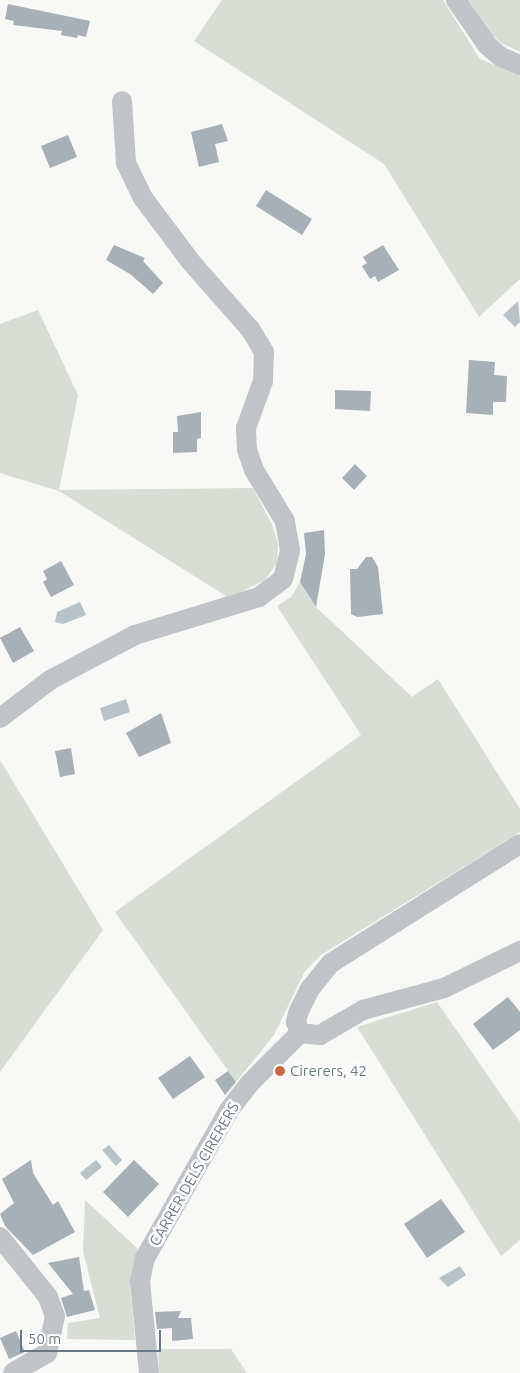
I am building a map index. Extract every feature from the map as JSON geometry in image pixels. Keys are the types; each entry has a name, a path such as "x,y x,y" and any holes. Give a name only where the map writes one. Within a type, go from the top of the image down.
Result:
{"street":[{"path":"456,0 486,46 500,57 520,65"},
{"path":"0,718 50,680 126,639 259,597 283,579 290,550 285,522 254,470 247,450 246,428 263,382 264,352 250,329 191,262 143,198 126,163 122,101"},
{"path":"520,844 331,963 309,990 296,1022 300,1033 320,1034 364,1010 444,988 520,951"},
{"name":"CARRER DELS CIRERERS","path":"149,1373 140,1281 145,1258 229,1110 249,1084 300,1033"},
{"path":"0,1237 48,1297 55,1316 47,1353 14,1373"}],"shaded area":[{"path":"222,0 443,0 480,59 520,76 520,279 479,317 384,164 194,41"},
{"path":"469,0 520,0 520,52 501,43 490,33"},
{"path":"518,301 520,322 515,327 503,315"},
{"path":"38,310 78,395 59,490 253,488 272,524 278,544 277,563 265,580 229,598 59,491 0,473 0,324"},
{"path":"300,582 316,607 412,697 438,679 520,809 520,832 321,955 305,971 274,1035 236,1082 115,912 361,735 277,606 291,597"},
{"path":"80,602 86,615 63,624 55,622 57,612"},
{"path":"126,699 130,712 104,721 100,708"},
{"path":"0,760 103,930 0,1072"},
{"path":"437,1002 520,1122 520,1240 501,1256 357,1027"},
{"path":"109,1145 122,1160 116,1166 102,1150"},
{"path":"96,1160 102,1167 86,1180 80,1173"},
{"path":"85,1200 138,1249 130,1284 135,1340 67,1339 68,1323 100,1318 83,1251"},
{"path":"460,1266 466,1275 448,1287 439,1278"},
{"path":"158,1349 231,1349 247,1373 159,1373"}],"building":[{"path":"8,4 90,21 86,37 78,35 77,38 61,35 62,31 13,25 14,21 5,19"},
{"path":"222,124 228,141 215,144 219,162 199,167 191,132"},
{"path":"68,135 77,157 50,168 41,146"},
{"path":"266,190 312,219 302,235 256,206"},
{"path":"114,245 145,258 143,261 163,283 153,294 130,274 106,260"},
{"path":"383,245 399,270 378,282 375,276 370,279 362,266 367,263 363,257"},
{"path":"469,360 495,362 494,375 507,376 506,402 493,402 493,415 466,413"},
{"path":"335,390 371,391 370,411 335,409"},
{"path":"201,412 201,438 197,439 197,452 173,453 173,432 178,432 177,416"},
{"path":"355,464 367,476 354,490 342,478"},
{"path":"324,530 325,554 316,607 300,582 306,554 304,533"},
{"path":"366,557 372,557 378,567 383,614 357,617 351,614 350,569 357,569"},
{"path":"61,561 74,585 51,597 43,582 47,579 43,571"},
{"path":"20,627 34,651 13,663 0,638"},
{"path":"161,713 171,743 139,757 126,733"},
{"path":"71,748 75,774 60,777 55,751"},
{"path":"508,997 520,1012 520,1030 493,1050 473,1024"},
{"path":"190,1056 205,1077 173,1099 158,1078"},
{"path":"228,1071 236,1082 225,1095 215,1080"},
{"path":"31,1160 33,1173 53,1205 58,1201 75,1232 33,1255 5,1226 0,1214 14,1203 2,1179"},
{"path":"134,1160 159,1184 128,1217 103,1192"},
{"path":"441,1199 465,1232 427,1258 404,1224"},
{"path":"79,1257 84,1291 89,1290 95,1310 67,1317 61,1298 73,1294 48,1263"},
{"path":"181,1311 178,1318 191,1318 193,1339 172,1341 172,1328 157,1329 155,1312"},
{"path":"16,1331 25,1352 9,1359 0,1338"}],"place":[{"name":"Cirerers, 42","path":"280,1071"}]}
